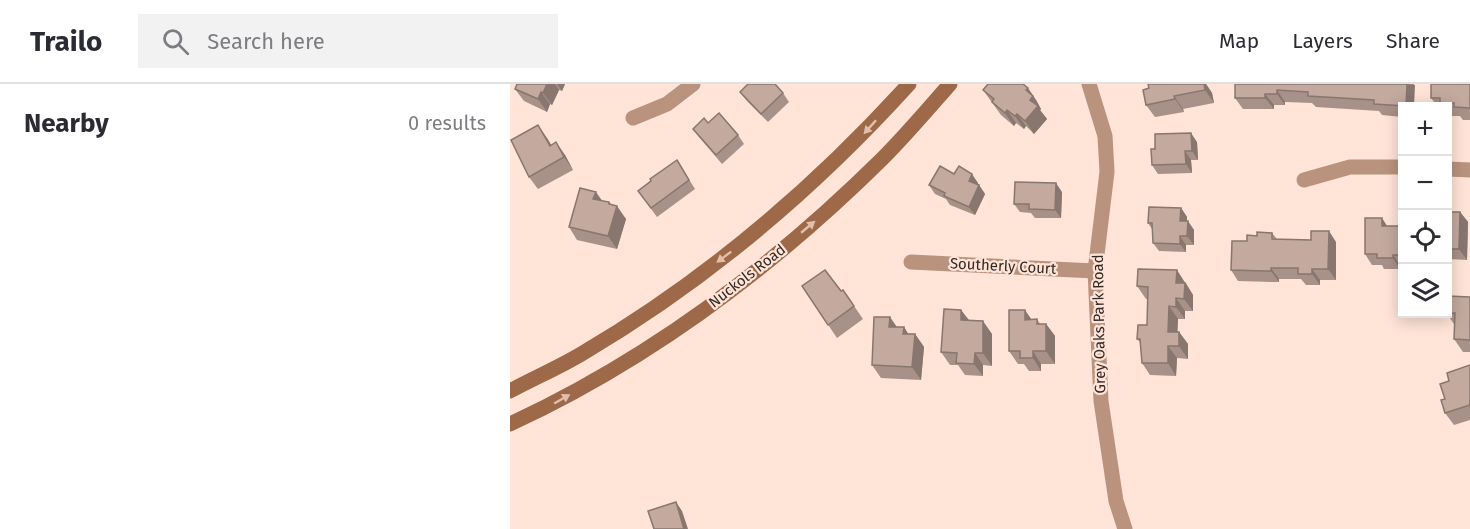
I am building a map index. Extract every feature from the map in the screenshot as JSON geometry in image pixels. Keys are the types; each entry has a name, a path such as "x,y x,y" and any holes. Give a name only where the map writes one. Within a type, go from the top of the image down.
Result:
{"main road":[{"name":"Nuckols Road","path":"510,391 582,354 683,287 738,246 801,194 864,135 909,84"},
{"name":"Nuckols Road","path":"510,424 551,405 626,362 675,330 760,267 844,196 884,157 950,84"}],"street":[{"path":"633,118 667,104 693,84"},
{"name":"Grey Oaks Park Road","path":"1089,84 1106,136 1107,172 1095,270 1101,401 1116,501 1125,529"},
{"path":"1304,180 1350,167 1398,167"},
{"path":"1452,169 1470,170"},
{"name":"Southerly Court","path":"911,262 1095,270"}],"building":[{"path":"517,84 547,84 538,99 515,89"},
{"path":"748,84 775,84 783,93 761,114 740,92"},
{"path":"988,84 1023,84 1033,96 1030,100 1038,106 1025,121 1017,114 1015,116 1007,110 1005,113 983,90"},
{"path":"1148,84 1204,84 1205,90 1174,96 1175,99 1146,105 1143,90 1149,88"},
{"path":"1235,84 1407,84 1406,102 1398,102 1398,106 1374,104 1374,100 1308,96 1308,92 1277,90 1277,94 1265,94 1265,98 1235,98"},
{"path":"1431,84 1470,84 1470,108 1454,107 1452,102 1440,102 1440,98 1431,98"},
{"path":"719,113 738,135 716,155 693,129 704,118 708,123"},
{"path":"538,125 550,146 556,142 564,157 529,177 511,140"},
{"path":"1191,133 1192,151 1185,151 1186,164 1152,165 1151,149 1155,149 1155,134"},
{"path":"677,160 689,180 651,208 638,191 651,181 650,179"},
{"path":"940,166 954,174 959,166 972,174 969,181 979,185 969,207 944,196 945,193 929,185"},
{"path":"1015,182 1056,183 1055,210 1029,209 1029,204 1014,204"},
{"path":"580,188 596,192 593,199 617,206 608,236 569,227"},
{"path":"1149,207 1181,208 1180,221 1188,221 1187,236 1180,236 1180,244 1153,243 1152,223 1148,223"},
{"path":"1452,212 1460,212 1459,249 1452,249"},
{"path":"1365,218 1382,218 1382,226 1398,226 1398,255 1393,255 1393,258 1377,258 1377,254 1365,254"},
{"path":"1311,231 1329,231 1328,269 1312,269 1312,274 1298,274 1298,268 1271,268 1271,271 1231,270 1232,241 1247,241 1247,235 1257,236 1257,232 1272,233 1272,239 1311,240"},
{"path":"1138,269 1177,270 1176,283 1185,283 1184,299 1176,298 1176,307 1169,306 1168,332 1179,332 1179,346 1168,346 1168,363 1142,363 1140,339 1137,339 1138,325 1147,325 1148,287 1137,286"},
{"path":"825,270 854,306 828,325 802,286"},
{"path":"1452,296 1470,297 1470,340 1454,339 1455,313 1452,313"},
{"path":"944,309 961,310 961,320 983,321 983,353 975,353 974,364 956,363 957,353 941,352"},
{"path":"1009,310 1025,310 1025,320 1037,319 1037,324 1046,324 1046,351 1033,351 1033,358 1020,358 1020,351 1009,351"},
{"path":"874,317 890,317 889,327 904,327 903,334 915,334 912,367 872,365"},
{"path":"1470,365 1470,405 1445,413 1441,400 1445,399 1440,384 1449,381 1447,373"},
{"path":"676,502 684,529 654,529 648,511"}]}
